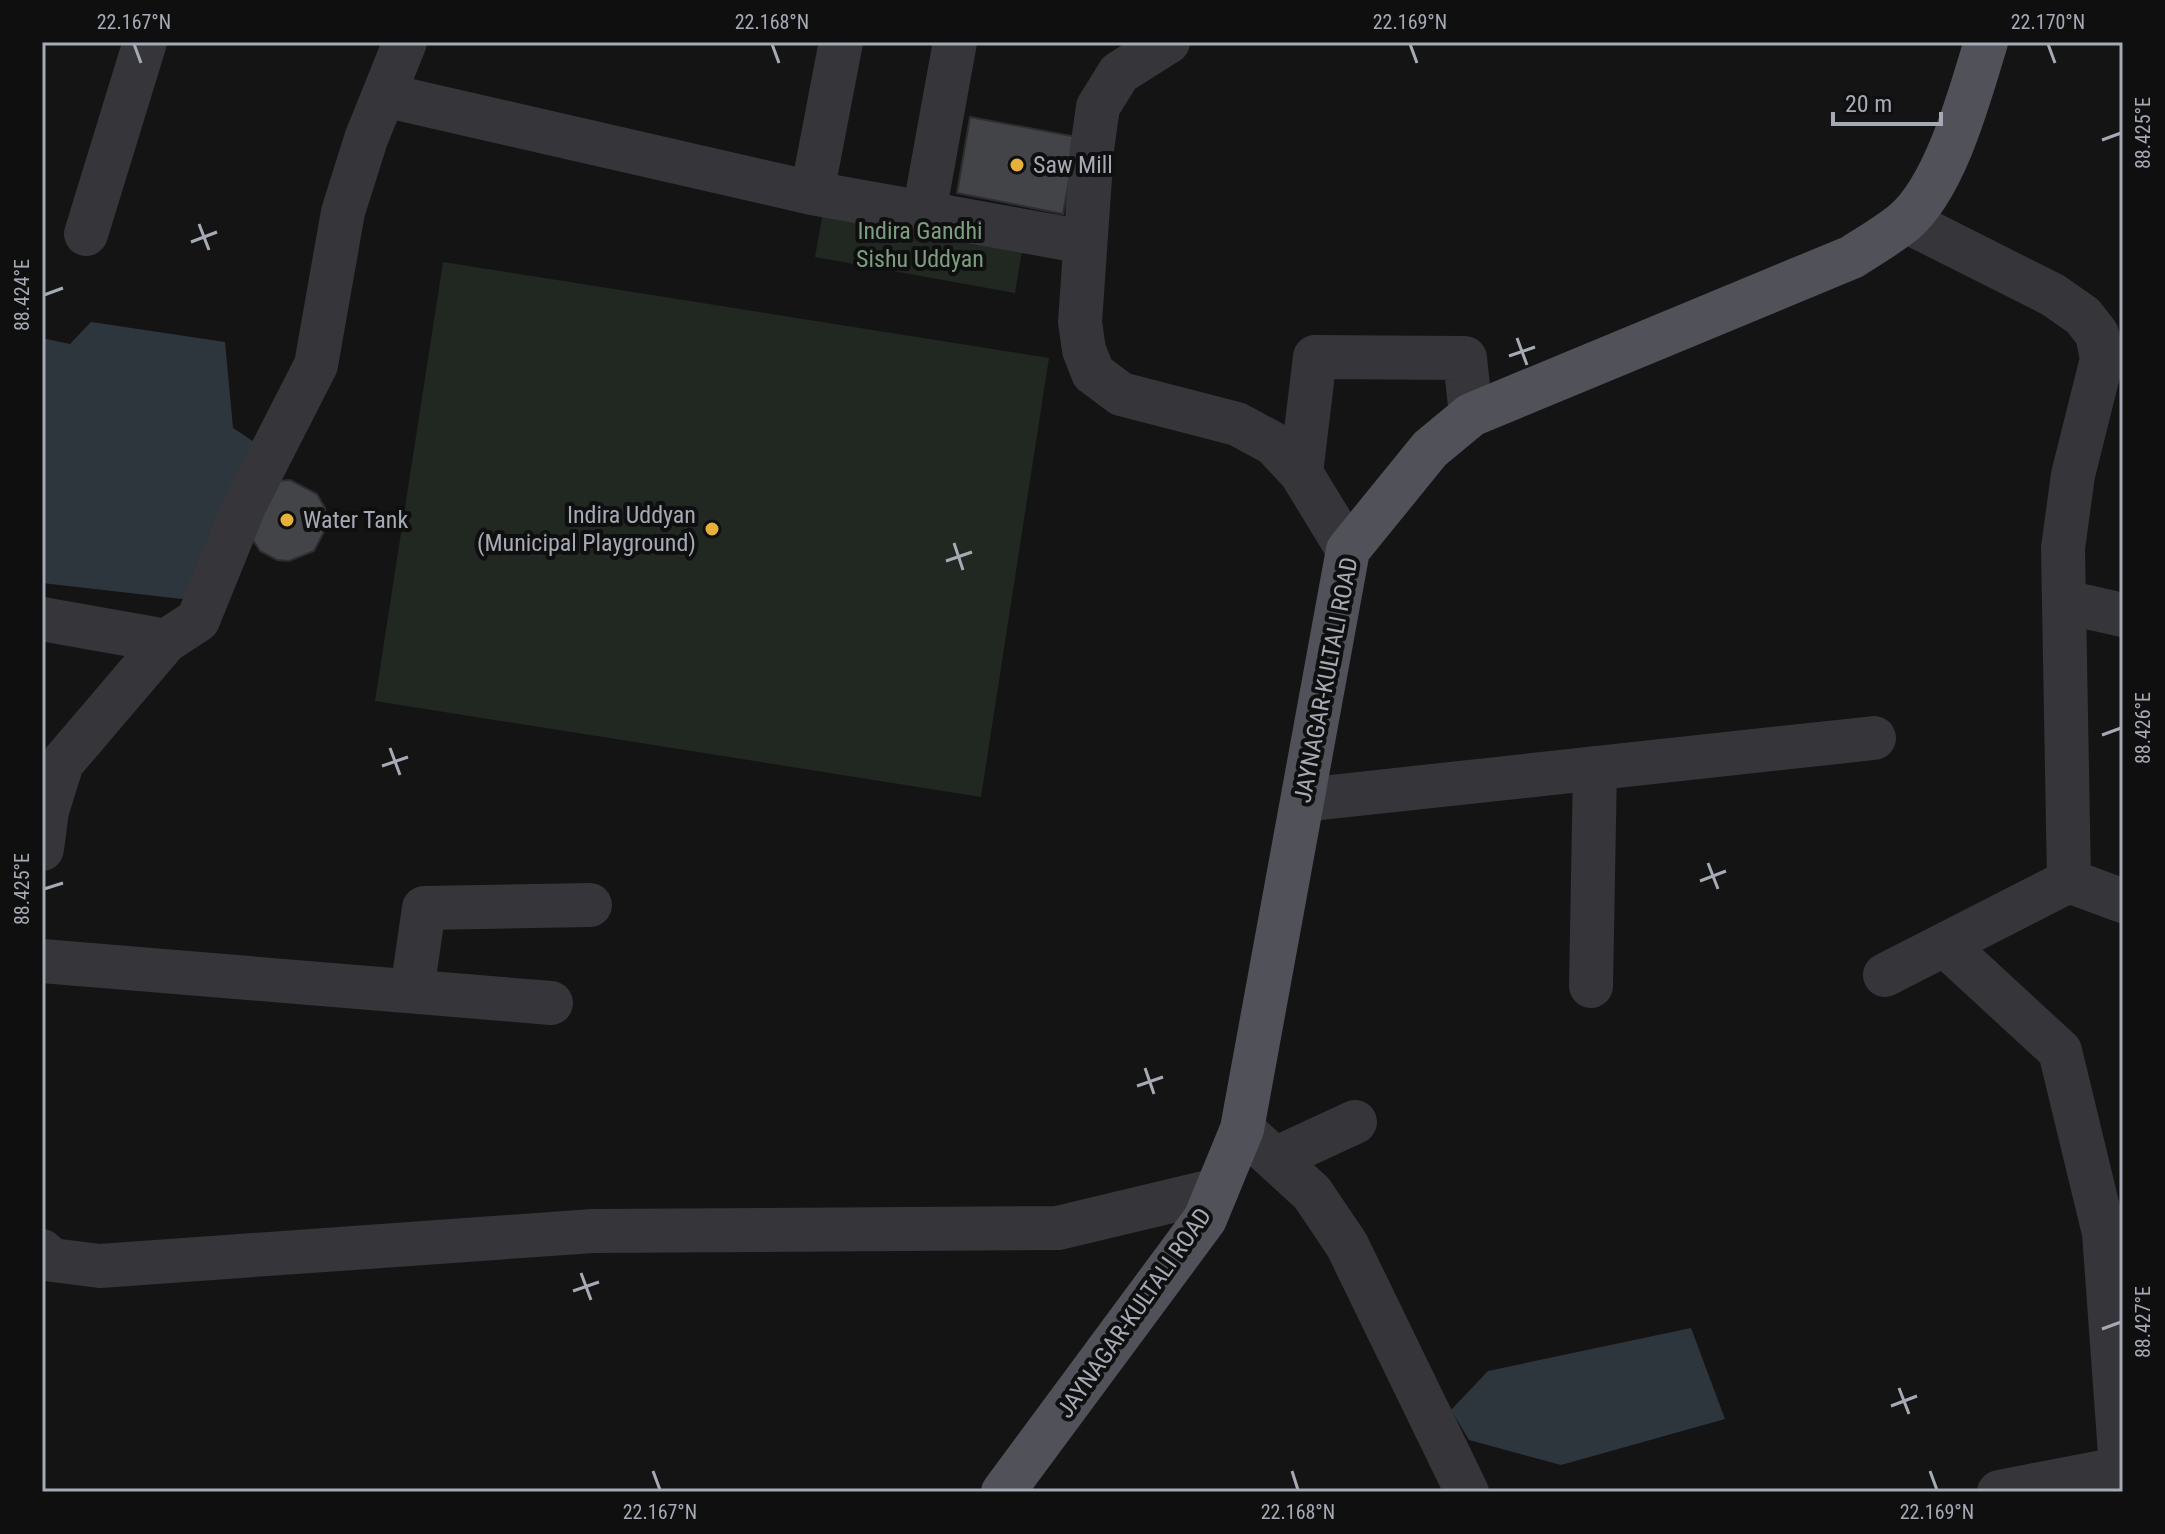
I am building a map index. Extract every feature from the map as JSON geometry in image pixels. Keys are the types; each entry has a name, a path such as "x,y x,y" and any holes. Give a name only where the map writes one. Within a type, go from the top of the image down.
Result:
{"main road":[{"name":"JAYNAGAR-KULTALI ROAD","path":"1003,1492 1205,1219 1242,1129 1348,550 1430,449 1471,415 1852,257 1906,221 1938,175 1959,129 1986,42"}],"street":[{"path":"86,234 145,42"},
{"path":"42,849 47,811 62,763 166,641 198,620 245,504 316,365 343,212 405,42"},
{"path":"812,193 841,42"},
{"path":"924,213 955,42"},
{"path":"1168,42 1119,73 1098,107 1092,149 1080,322 1084,350 1093,373 1121,394 1237,424 1274,444 1301,473 1348,550"},
{"path":"384,95 812,193 1085,242"},
{"path":"1906,221 2053,295 2083,316 2097,334 2102,359 2065,513 2069,881"},
{"path":"1301,473 1315,357 1465,358 1471,415"},
{"path":"2065,602 2123,615"},
{"path":"42,619 166,641"},
{"path":"1303,800 1874,738"},
{"path":"1591,986 1595,768"},
{"path":"1885,975 2069,881 2123,901"},
{"path":"412,991 424,908 590,905"},
{"path":"1945,945 2060,1051 2104,1233 2122,1468 1999,1492"},
{"path":"42,961 551,1003"},
{"path":"1277,1158 1355,1122"},
{"path":"1242,1129 1312,1193 1347,1245 1467,1492"},
{"path":"42,1251 52,1260 100,1266 593,1231 1058,1228 1217,1190"}],"green space":[{"name":"Indira Gandhi Sishu Uddyan","path":"826,196 1025,233 1015,293 815,257"},
{"name":"Indira Uddyan (Municipal Playground)","path":"443,262 1049,358 981,797 375,701"}],"shaded area":[{"path":"91,322 225,342 233,428 266,450 200,601 42,583 42,338 70,344"},
{"path":"1691,1328 1725,1419 1561,1465 1469,1440 1451,1410 1488,1371"}],"building":[{"name":"Saw Mill","path":"970,117 1077,137 1063,214 957,193"},
{"name":"Water Tank","path":"290,480 317,494 325,508 327,526 314,551 289,561 277,560 260,551 249,534 277,481"}],"place":[{"name":"Saw Mill","path":"1017,165"},
{"name":"Water Tank","path":"287,520"},
{"name":"Indira Uddyan (Municipal Playground)","path":"712,529"}]}
